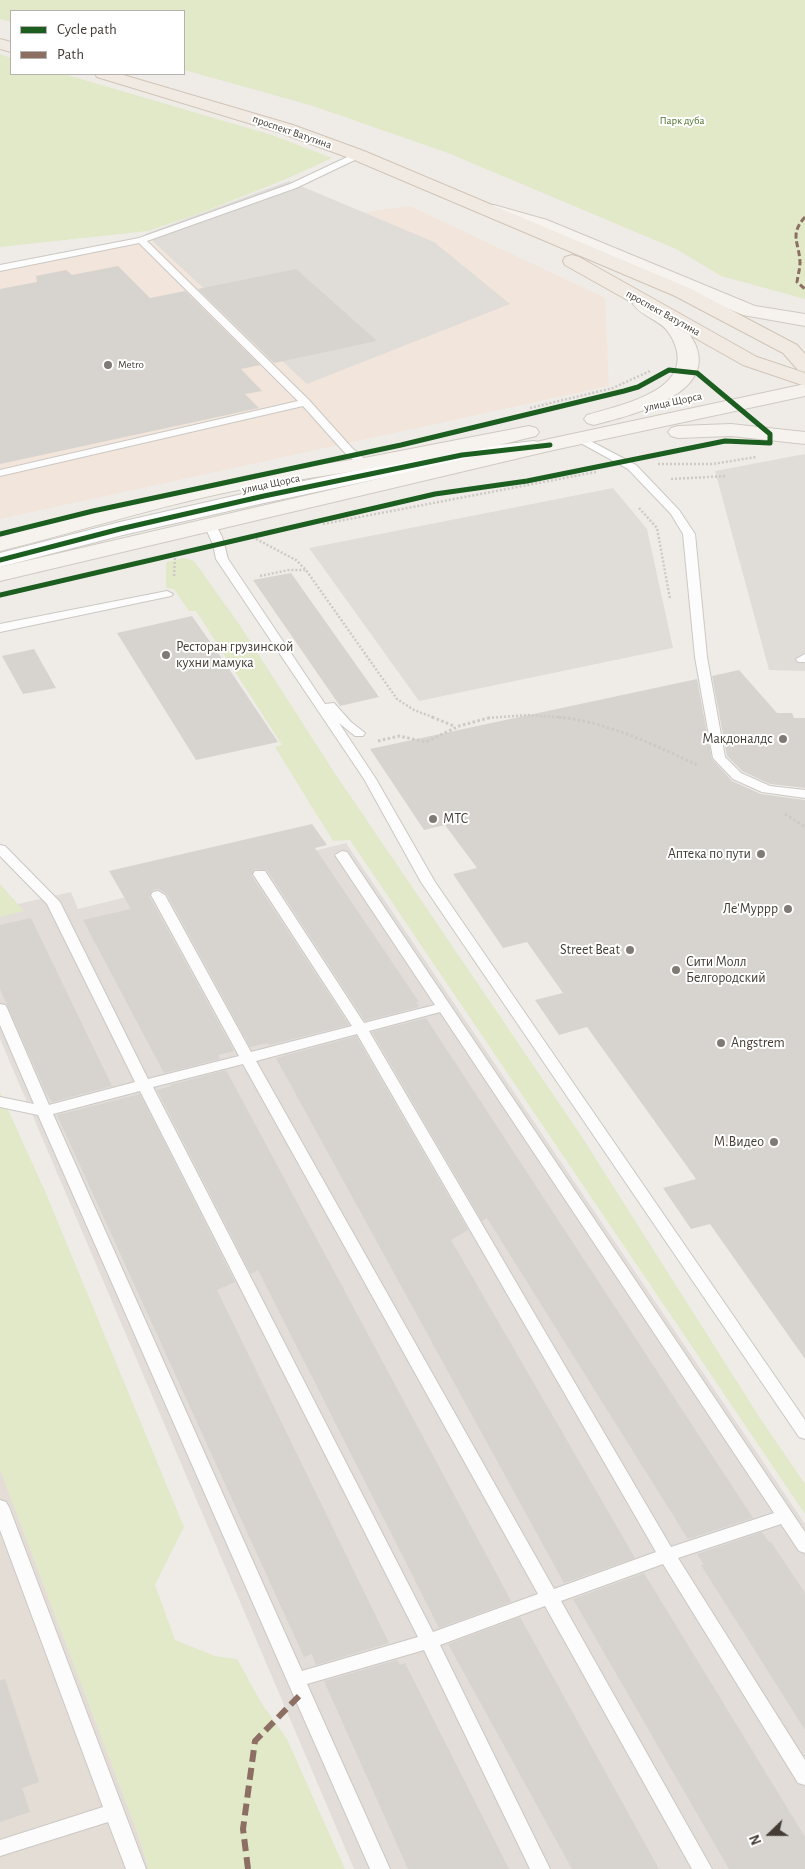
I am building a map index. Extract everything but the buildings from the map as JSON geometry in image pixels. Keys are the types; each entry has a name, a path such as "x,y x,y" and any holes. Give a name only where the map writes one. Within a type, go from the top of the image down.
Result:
{"main road":[{"name":"проспект Ватутина","path":"106,75 287,129 358,155 682,292 790,349 805,366"},
{"name":"проспект Ватутина","path":"475,204 623,291 750,361 805,380"},
{"path":"475,204 541,224 750,311 805,320"},
{"path":"599,427 674,389 689,369 690,355 676,328 623,291"},
{"name":"улица Щорса","path":"0,544 110,514 252,481 546,437 805,389"},
{"path":"599,427 731,430 805,438"},
{"name":"улица Щорса","path":"0,574 215,535 546,437 581,439 599,427"}],"street":[{"name":"улица Щорса","path":"0,560 120,529 264,496 546,437"}],"lane":[{"path":"0,268 141,240 293,186 358,155"},
{"path":"141,240 364,464"},
{"path":"0,473 304,402"},
{"path":"581,439 627,464 675,512 689,534 701,657 719,758 736,776 767,789 805,794"},
{"path":"215,535 222,559 370,779 428,882 805,1433"},
{"path":"244,579 335,714 359,733"},
{"path":"0,628 171,590"},
{"path":"0,849 53,902 144,1085 429,1641 540,1869"},
{"path":"342,855 805,1546"},
{"path":"260,874 361,1029 667,1555 805,1777"},
{"path":"158,895 247,1058 702,1869"},
{"path":"0,1102 44,1111 444,1007"},
{"path":"0,1008 380,1869"},
{"path":"0,1506 113,1812 136,1869"},
{"path":"296,1680 429,1641 667,1555 785,1516"},
{"path":"0,1848 113,1812"}],"path":[{"path":"525,415 624,391"},
{"path":"453,491 527,482 627,464"},
{"path":"312,524 567,477 627,464"},
{"path":"670,479 727,476"},
{"path":"312,524 406,500"},
{"path":"634,502 657,528 671,601"},
{"path":"170,557 215,535 263,535"},
{"path":"263,535 254,538 296,560 306,570 397,699 414,710 455,726"},
{"path":"170,557 176,557 171,590"},
{"path":"244,579 289,570 306,570"},
{"path":"359,733 366,743 399,736 426,742 455,726 488,718 541,714 592,723 637,739 704,768"},
{"path":"488,718 491,723"},
{"path":"780,811 805,827"}],"shaded area":[{"path":"289,181 434,242 510,304 307,384 145,234"},
{"path":"410,206 605,298 609,386 0,519 0,264"},
{"path":"805,454 805,671 769,670 715,471"},
{"path":"613,488 647,529 673,648 419,701 309,548"},
{"path":"346,843 805,1524 805,1869 354,1869 0,1039 0,908 71,892 78,909"},
{"path":"0,1469 137,1831 149,1869 0,1869"}],"green space":[{"name":"Парк дуба","path":"0,0 805,0 805,299 721,276 676,249 448,153 313,106 185,70 185,10 10,10 10,22 0,19"},
{"path":"0,54 10,58 10,75 67,75 272,135 332,158 286,179 201,213 148,231 0,247"},
{"path":"185,558 194,561 239,624 334,772 582,1137 760,1418 805,1484 805,1514 350,840 333,841 275,747 282,745 196,611 189,611 174,589 166,588 166,562"},
{"path":"0,884 24,911 0,917"},
{"path":"0,1092 45,1191 184,1527 155,1585 175,1640 215,1656 237,1659 262,1704 287,1739 345,1869 149,1869 137,1831 0,1469"}],"marked path":[{"path":"805,217 796,229 795,234 800,264 797,282 805,289"},
{"path":"248,1869 243,1829 255,1741 302,1693"}],"cycle path":[{"path":"0,534 93,511 401,445 624,391 638,387 669,370 697,373 770,434 770,443 725,441 527,481 435,494 0,595"},
{"path":"0,560 120,529 264,496 462,455 550,445"}],"place":[{"name":"Metro","path":"108,365"},
{"name":"Ресторан грузинской кухни мамука","path":"166,655"},
{"name":"Макдоналдс","path":"783,739"},
{"name":"МТС","path":"433,819"},
{"name":"Аптека по пути","path":"761,854"},
{"name":"Ле'Муррр","path":"788,909"},
{"name":"Street Beat","path":"630,950"},
{"name":"Сити Молл Белгородский","path":"676,970"},
{"name":"Angstrem","path":"721,1043"},
{"name":"М.Видео","path":"774,1142"}]}
